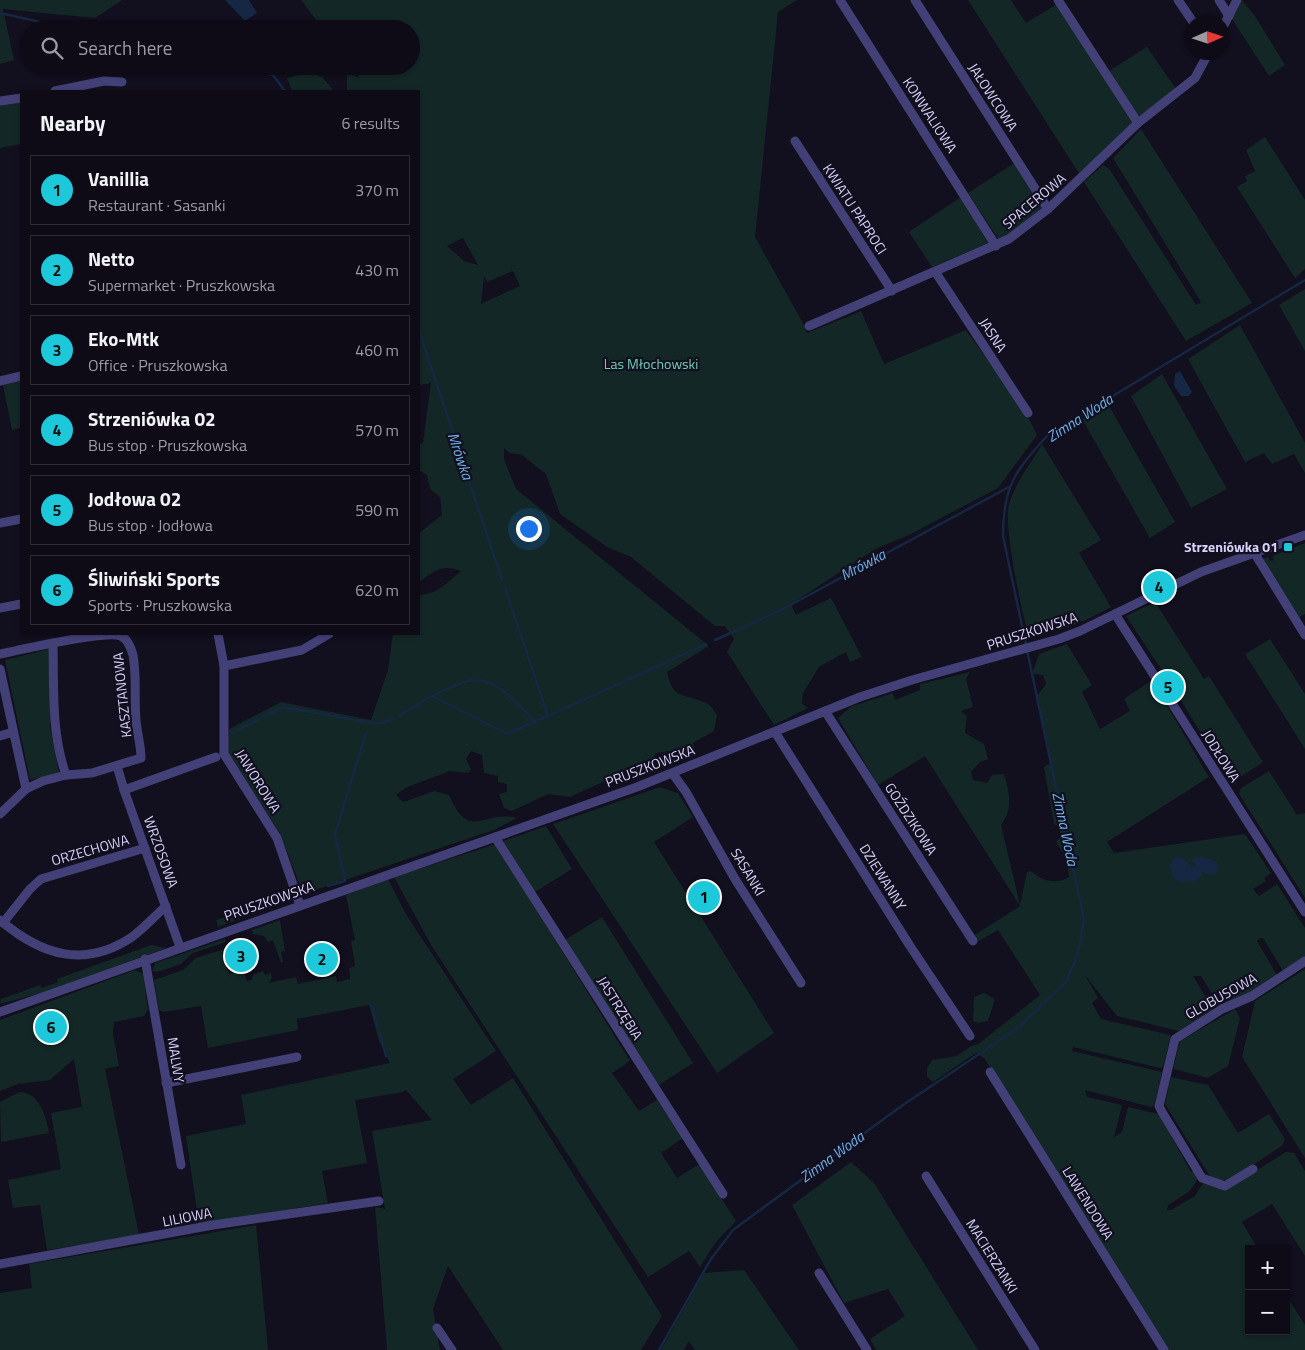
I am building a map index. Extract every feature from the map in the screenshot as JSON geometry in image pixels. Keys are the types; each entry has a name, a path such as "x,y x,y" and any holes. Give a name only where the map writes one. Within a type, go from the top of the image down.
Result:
{"street":[{"name":"KONWALIOWA","path":"840,0 996,246"},
{"name":"JAŁOWCOWA","path":"914,0 1048,209"},
{"path":"1058,0 1138,123"},
{"path":"1178,0 1188,15"},
{"path":"1219,0 1228,15"},
{"path":"1230,15 1237,0"},
{"name":"SPACEROWA","path":"809,326 936,273 1010,239 1048,209 1138,123 1195,78 1205,60"},
{"path":"60,90 104,81 122,82"},
{"path":"0,101 20,98"},
{"name":"KWIATU PAPROCI","path":"795,141 892,291"},
{"name":"JASNA","path":"936,273 1028,412"},
{"path":"0,380 20,376"},
{"path":"0,523 20,519"},
{"name":"PRUSZKOWSKA","path":"0,1012 145,959 672,774 885,688 1027,649 1080,631 1201,572 1305,535"},
{"path":"1256,554 1305,635"},
{"path":"0,608 20,604"},
{"name":"JODŁOWA","path":"1115,614 1305,912"},
{"name":"KASZTANOWA","path":"0,654 53,643 112,635 122,636 129,644 133,656 136,722 141,743 140,758 117,766"},
{"name":"JAWOROWA","path":"218,635 224,666 224,754 277,838 300,905"},
{"path":"224,666 302,650 327,635"},
{"path":"53,643 55,728 60,757 66,775"},
{"path":"0,669 26,789"},
{"name":"GOŹDZIKOWA","path":"825,711 973,941"},
{"path":"0,736 13,732"},
{"name":"DZIEWANNY","path":"775,732 910,946 970,1036"},
{"name":"JAWOROWA","path":"124,790 216,757"},
{"path":"0,814 26,789 66,775 92,773 117,766"},
{"name":"WRZOSOWA","path":"117,766 180,947"},
{"name":"SASANKI","path":"672,774 686,792 735,879 801,983"},
{"name":"JASTRZĘBIA","path":"495,836 723,1194"},
{"name":"ORZECHOWA","path":"2,921 41,879 144,848"},
{"path":"2,921 37,946 64,955 89,954 111,949 133,936 166,906"},
{"name":"MALWY","path":"145,959 181,1165"},
{"name":"GLOBUSOWA","path":"1253,1169 1225,1186 1202,1178 1159,1106 1175,1039 1222,1009 1252,996 1305,961"},
{"path":"166,1083 297,1057"},
{"name":"LAWENDOWA","path":"990,1072 1164,1350"},
{"name":"MACIERZANKI","path":"926,1176 1035,1350"},
{"name":"LILIOWA","path":"0,1264 213,1225 379,1201"},
{"path":"819,1273 867,1350"},
{"path":"437,1328 452,1350"}],"green space":[{"path":"0,0 122,0 95,18 3,9 14,60 0,64"},
{"name":"Las Młochowski","path":"301,0 797,0 778,12 755,237 807,333 861,311 884,364 966,330 1026,413 1037,435 998,488 907,536 877,548 791,604 796,615 831,598 862,657 850,662 846,652 819,667 803,693 802,704 808,708 774,725 727,652 734,639 725,626 715,626 631,557 607,547 560,514 546,474 522,455 510,453 504,448 504,459 516,489 709,646 667,672 676,692 706,703 712,708 717,715 714,731 693,743 696,754 681,761 669,751 656,753 648,769 628,771 622,777 611,778 570,797 548,794 512,811 504,808 499,794 507,792 507,784 498,782 498,776 484,773 482,755 471,751 466,759 471,769 468,773 450,771 405,788 396,795 403,802 435,791 449,795 464,818 471,821 505,816 517,818 494,830 303,894 280,833 227,751 229,729 281,702 371,720 388,670 393,635 420,635 420,595 437,590 461,571 444,568 420,580 420,532 442,515 440,497 430,489 427,475 420,471 420,444 423,443 431,383 420,385 420,90 347,90 347,75 360,78 358,75 420,75 420,20 316,20","holes":["463,238 478,265 464,261 447,246","513,271 520,286 481,304 484,276 487,282"]},
{"path":"968,0 1011,0 1026,23 1057,4 1133,121 1133,126 1080,175"},
{"path":"1242,0 1255,16 1285,65 1269,76 1232,19"},
{"path":"1147,47 1176,89 1141,116 1137,115 1109,71"},
{"path":"298,75 317,75 322,77 333,90 292,90 287,78"},
{"path":"20,101 20,144 0,148 0,104"},
{"path":"1141,129 1252,303 1186,341 1084,182 1103,165 1110,170 1196,305 1201,302 1113,158"},
{"path":"1265,137 1305,200 1305,269 1295,278 1237,187 1247,181 1245,176 1255,171 1246,150"},
{"path":"1016,162 1043,207 1006,237 999,240 968,193"},
{"path":"961,197 988,243 932,267 909,232"},
{"path":"1305,289 1305,351 1279,305"},
{"path":"1240,325 1305,443 1305,473 1294,454 1272,464 1264,453 1245,462 1188,359"},
{"path":"1162,374 1227,489 1191,508 1131,396"},
{"path":"20,381 20,428 12,430 3,385"},
{"path":"1108,404 1175,522 1150,538 1082,419"},
{"path":"1042,444 1101,540 1079,553 1111,607 1071,626 1050,632 1028,633 1014,567 1008,530 1008,515 1009,504 1015,488"},
{"path":"1305,543 1305,614 1298,618 1263,559 1268,557 1270,561 1274,560 1272,556"},
{"path":"1155,602 1204,679 1209,676 1263,762 1236,780 1229,778 1126,616"},
{"path":"1270,639 1305,694 1305,749 1245,654"},
{"path":"1067,644 1092,685 1082,692 1100,729 1130,711 1124,699 1152,680 1209,777 1107,842 1114,853 1245,834 1271,873 1264,878 1266,881 1253,889 1259,896 1277,884 1305,928 1305,957 1283,971 1263,938 1259,938 1257,941 1277,975 1249,993 1219,1005 1201,976 1193,976 1213,1009 1179,1031 1117,1016 1085,975 1098,998 1092,1003 1101,1019 1171,1035 1163,1067 1160,1068 1073,1047 1072,1051 1162,1072 1154,1105 1151,1107 1085,1090 1087,1097 1122,1105 1114,1137 1122,1132 1128,1107 1159,1114 1191,1172 1194,1170 1199,1177 1190,1191 1168,1205 1167,1210 1171,1210 1195,1196 1203,1183 1225,1190 1286,1152 1294,1153 1305,1171 1305,1256 1272,1204 1242,1222 1256,1245 1245,1245 1245,1335 1290,1335 1290,1301 1305,1325 1305,1350 1167,1350 984,1058 976,1053 933,1082 927,1077 927,1068 932,1060 957,1056 971,1046 978,1044 1040,995 998,930 977,942 973,936 1020,906 925,756 878,785 838,718 850,707 893,693 895,700 920,690 920,684 970,672 966,679 973,707 961,711 967,716 965,733 984,744 988,759 980,762 971,772 973,780 987,783 992,775 1004,774 1008,788 1009,807 1001,825 1020,905 1027,872 1031,871 1049,881 1059,881 1069,877 1066,857 1056,842 1060,838 1060,828 1054,824 1044,767 1050,763 1037,696 1046,684 1043,675 1032,674 1039,654"},
{"path":"49,649 50,727 59,773 30,780 5,660"},
{"path":"1269,771 1297,815 1305,813 1305,898 1239,794 1241,788"},
{"path":"660,787 678,793 693,817 654,842 774,1033 717,1073 553,824"},
{"path":"546,826 572,869 535,892 503,841"},
{"path":"496,844 630,1061 612,1073 639,1111 657,1100 683,1138 661,1153 677,1178 699,1164 736,1221 715,1243 700,1267 689,1251 648,1277 431,945 394,877"},
{"path":"388,879 407,916 496,1051 453,1079 471,1105 513,1078 662,1316 641,1350 503,1350 448,1266 433,1309 440,1350 387,1350 375,1207 385,1209 372,1131 432,1120 406,1090 355,1100 367,1163 322,1171 328,1203 199,1224 186,1136 246,1124 241,1095 390,1063 379,1041 369,1005 297,1019 298,1030 208,1048 201,1006 163,1012 159,1010 154,980 183,970 196,958 228,948 229,950 222,953 229,974 243,970 247,981 252,980 253,975 263,971 265,975 271,973 272,978 269,983 296,977 298,984 336,976 337,982 350,979 349,968 355,966 351,941 355,940 346,895"},
{"path":"267,903 269,907 218,927 216,920"},
{"path":"602,917 693,1063 659,1085 639,1058 565,940"},
{"path":"280,920 285,951 281,952 283,962 281,963 273,940 268,942 264,936 253,934 252,930"},
{"path":"225,939 226,942 193,953 181,964 157,972 152,971 155,963"},
{"path":"151,945 166,948 45,992 0,1004 1,999 40,985 42,988 58,982 57,979"},
{"path":"1305,969 1305,1158 1242,1057 1255,1001"},
{"path":"135,970 143,974 148,1010 144,1016 114,1022 113,1034 119,1066 105,1069 139,1235 47,1250 40,1205 13,1208 8,1180 61,1169 51,1113 82,1107 74,1059 50,1080 18,1084 0,1091 0,1020"},
{"path":"984,993 995,999 988,1021 978,1023 973,1021 974,997"},
{"path":"1235,1009 1240,1018 1228,1066 1208,1078 1173,1069 1180,1041"},
{"path":"1171,1077 1208,1085 1238,1133 1269,1114 1285,1139 1282,1146 1230,1180 1220,1181 1211,1178 1165,1104"},
{"path":"20,1092 27,1093 37,1101 44,1113 49,1133 1,1142 0,1102"},
{"path":"851,1162 874,1183 978,1350 876,1350 870,1339 905,1316 888,1289 844,1303 792,1205"},
{"path":"256,1225 268,1350 0,1350 0,1293 32,1288 29,1264"},
{"path":"744,1270 799,1350 695,1350 689,1341 684,1350 661,1350 704,1273"}],"water":[{"path":"225,0 249,0 257,13 244,20"},
{"path":"1180,371 1192,392 1189,396 1181,396 1174,386 1175,374"},
{"path":"1180,856 1194,868 1196,866 1192,860 1193,857 1204,857 1217,862 1218,870 1213,875 1202,872 1200,879 1195,881 1179,882 1172,875 1170,864 1175,858"}],"waterway":[{"name":"Mrówka","path":"0,13 31,20"},
{"name":"Mrówka","path":"273,75 284,90"},
{"name":"Zimna Woda","path":"659,1350 711,1259 733,1230 900,1107 1018,1028 1066,982 1078,954 1084,920 1003,536 1005,504 1013,480 1027,459 1048,435 1305,280"},
{"name":"Mrówka","path":"420,334 502,580"},
{"name":"Mrówka","path":"715,640 785,608 1009,487"},
{"name":"Mrówka","path":"505,588 548,716 706,644"},
{"path":"432,696 468,681 478,680 487,682 505,692 535,721"},
{"path":"399,716 432,696 505,733 548,716"},
{"path":"232,733 283,707 377,724 394,719"},
{"path":"328,886 345,881 335,834 366,733"},
{"path":"371,1005 378,1028"},
{"path":"380,1034 386,1056"}],"place":[{"name":"Strzeniówka 01","path":"1288,547"},
{"name":"Strzeniówka 02","path":"1159,587"},
{"name":"Jodłowa 02","path":"1168,687"},
{"name":"Vanillia","path":"704,897"},
{"name":"Eko-Mtk","path":"241,956"},
{"name":"Netto","path":"322,959"},
{"name":"Śliwiński Sports","path":"51,1027"}]}
